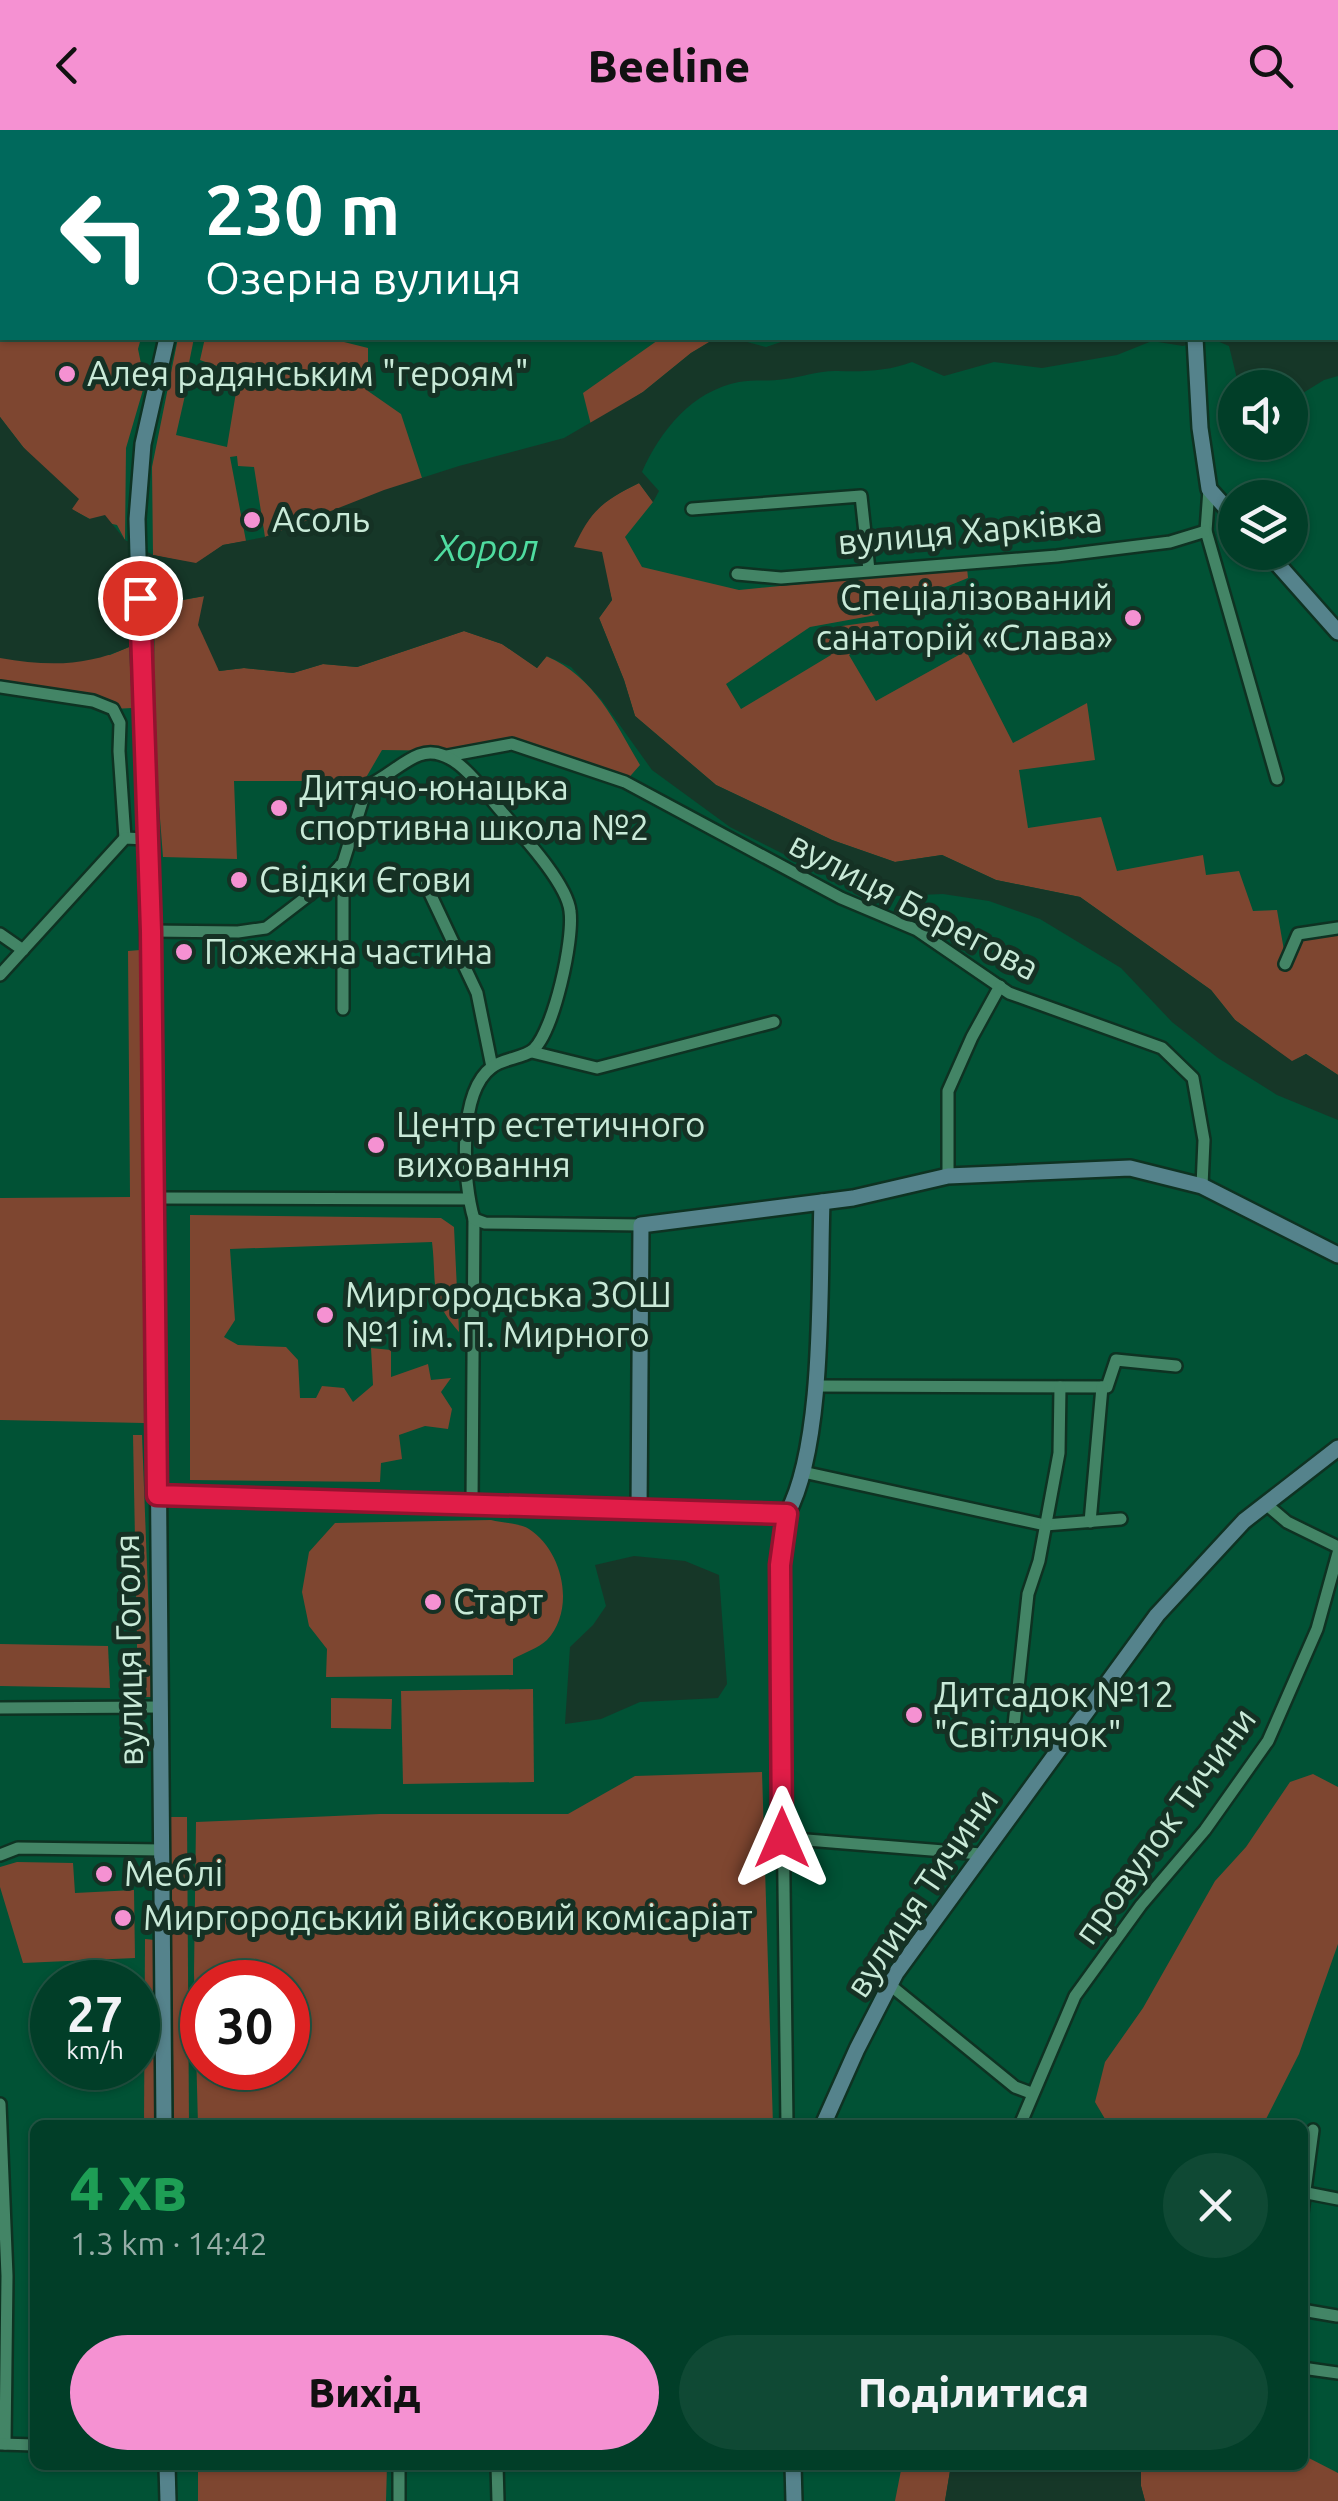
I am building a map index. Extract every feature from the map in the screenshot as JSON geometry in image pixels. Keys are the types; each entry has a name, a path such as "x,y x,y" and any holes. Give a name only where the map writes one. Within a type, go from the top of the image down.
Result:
{"street":[{"name":"вулиця Гоголя","path":"164,2120 156,1198 138,518 143,444 167,340"},
{"path":"1195,340 1200,428 1209,490 1206,532 1277,779"},
{"path":"1209,490 1218,500"},
{"path":"692,508 860,496 869,570"},
{"name":"вулиця Харківка","path":"737,574 781,578 1056,556 1170,542 1206,532"},
{"path":"1283,570 1338,632"},
{"path":"0,688 93,701 113,709 120,722 118,752 126,838 0,975"},
{"name":"вулиця Берегова","path":"340,866 354,837 367,786 422,753 447,756 512,744 626,782 842,898 916,930 1000,986 1162,1048 1192,1078 1204,1140 1202,1186"},
{"path":"447,756 464,768 512,824 560,886 570,911 562,984 552,1018 532,1052"},
{"path":"126,838 146,839"},
{"path":"151,931 238,932 266,928 322,886 340,866 344,874 343,1008"},
{"path":"426,884 478,993 492,1067"},
{"path":"1286,964 1298,934 1338,928"},
{"path":"0,934 23,950"},
{"path":"948,1176 948,1091 1000,986"},
{"path":"472,1504 474,1219 468,1199 466,1125 480,1081 492,1067 532,1052 597,1068 774,1022"},
{"path":"474,1219 640,1225 822,1202 948,1176 1130,1168 1202,1186 1338,1255"},
{"path":"156,1198 468,1199"},
{"path":"787,2120 780,1565 787,1514 803,1472 815,1386 822,1202"},
{"path":"639,1510 640,1225"},
{"path":"815,1386 1106,1387 1116,1360 1176,1366"},
{"path":"1012,1744 1028,1594 1060,1454 1060,1387"},
{"path":"1090,1522 1102,1387"},
{"name":"вулиця Тичини","path":"826,2120 890,1985 981,1854 1157,1616 1244,1521 1338,1448"},
{"path":"803,1472 1045,1525 1121,1519"},
{"path":"157,1495 787,1514"},
{"name":"провулок Тичини","path":"1022,2120 1075,1996 1141,1905 1205,1830 1268,1741 1317,1630 1338,1550 1287,1522 1266,1504"},
{"path":"0,1708 160,1707"},
{"path":"782,1838 981,1854"},
{"path":"0,1855 18,1848 162,1850"},
{"path":"890,1985 1015,2087 1031,2093"},
{"path":"0,2104 7,2276 2,2444 30,2445"},
{"path":"1308,2164 1313,2130"},
{"path":"1308,2193 1338,2199"},
{"path":"1308,2311 1338,2316 1338,2306"},
{"path":"1308,2369 1338,2373"},
{"path":"168,2470 168,2501"},
{"path":"398,2501 399,2470"},
{"path":"497,2470 498,2501"},
{"path":"793,2470 794,2501"}],"shaded area":[{"path":"0,340 140,340 138,349 145,383 126,448 125,540 117,525 90,519 71,509 0,417"},
{"path":"178,340 194,340 176,435 227,447 239,374 200,360 205,340 336,340 368,348 368,391 401,414 422,478 265,537 254,467 238,466 237,456 230,457 246,541 223,545 196,564 153,555 152,467"},
{"path":"658,340 713,340 591,425 583,393"},
{"path":"639,483 653,502 625,537 642,567 739,590 967,568 968,578 876,615 810,627 726,684 741,709 831,655 821,637 835,627 878,621 880,629 849,655 876,701 966,651 1013,743 1087,703 1095,760 1019,770 1028,828 1101,817 1117,871 1203,855 1206,875 1239,871 1253,911 1277,910 1286,962 1298,934 1338,928 1338,1075 1306,1054 1292,1062 1235,1020 1211,990 1080,897 996,880 942,855 895,862 832,840 716,785 635,716 599,618 612,600 607,581 573,547 599,508"},
{"path":"205,596 219,671 244,668 293,673 323,664 357,667 464,631 502,644 537,668 546,656 591,689 640,765 625,782 513,744 452,751 382,750 364,781 234,781 237,859 163,857 153,729 155,605"},
{"path":"129,647 132,708 113,709 0,687 0,658 110,655"},
{"path":"140,950 144,1423 0,1420 0,1198 130,1197 128,951"},
{"path":"190,1215 441,1218 454,1227 459,1332 438,1299 432,1242 230,1249 235,1320 224,1337 238,1345 286,1347 298,1360 300,1398 316,1398 322,1386 344,1388 353,1402 373,1385 371,1348 391,1350 391,1377 428,1364 431,1380 451,1378 441,1392 452,1409 448,1429 425,1426 399,1435 402,1459 381,1463 380,1482 190,1480"},
{"path":"133,1435 142,1435 152,1697 138,1697"},
{"name":"Старт","path":"491,1520 525,1527 541,1539 562,1581 561,1613 556,1627 544,1643 513,1659 513,1675 326,1677 327,1649 309,1626 302,1592 309,1552 335,1523"},
{"path":"0,1644 108,1646 110,1688 0,1686"},
{"path":"533,1689 534,1782 403,1784 401,1691"},
{"path":"331,1698 392,1699 391,1729 331,1728"},
{"path":"762,1772 773,2120 198,2120 197,2090 310,2090 310,1960 194,1960 196,1822 380,1814 568,1814 635,1776"},
{"path":"1313,1774 1338,1787 1338,1944 1299,2054 1266,2120 1107,2120 1095,2102 1105,2062 1143,2008 1215,1881 1246,1847 1290,1782"},
{"path":"170,1817 187,1817 188,1960 180,1960 180,2090 189,2090 189,2120 174,2120"},
{"path":"17,1862 73,1863 75,1893 134,1890 135,1958 23,1963 0,1887 0,1867"},
{"path":"145,1939 155,1940 155,1960 145,1960"},
{"path":"144,2090 156,2090 156,2120 144,2120"},
{"path":"1308,2458 1338,2473 1338,2501 1145,2501 1141,2470 1308,2470"},
{"path":"198,2470 387,2470 386,2501 198,2501"},
{"path":"901,2470 950,2470 945,2501 895,2501"}],"water":[{"name":"Хорол","path":"713,340 740,340 766,347 787,340 1203,340 1183,346 1152,341 1117,355 1042,368 994,362 944,376 912,362 885,369 825,372 722,387 692,404 658,442 642,472 659,491 653,502 639,483 616,495 593,515 574,547 602,552 612,600 599,618 635,716 716,785 832,840 895,862 942,855 996,880 1080,897 1211,990 1235,1020 1292,1061 1306,1054 1338,1075 1338,1120 1277,1095 1218,1058 1172,1022 1121,968 1040,919 989,901 943,894 897,896 849,887 730,827 652,770 601,699 571,667 547,656 537,668 502,644 464,631 357,667 323,664 293,673 244,668 219,671 198,625 204,596 148,606 135,623 129,647 113,654 66,663 0,658 0,417 23,447 79,499 72,509 89,519 105,515 125,540 153,555 196,563 223,545 265,537 384,490 564,438 643,392"},
{"path":"1215,340 1338,340 1338,376 1308,390 1308,370 1235,370 1229,346"},
{"path":"634,1556 685,1561 719,1575 727,1684 718,1698 640,1702 601,1719 565,1724 570,1647 606,1606 595,1565"},
{"path":"950,2470 1141,2470 1145,2501 945,2501"}],"place":[{"name":"Алея радянським \"героям\"","path":"67,374"},
{"name":"Асоль","path":"252,520"},
{"name":"Спеціалізований санаторій «Слава»","path":"1133,618"},
{"name":"Дитячо-юнацька спортивна школа №2","path":"279,808"},
{"name":"Свідки Єгови","path":"239,880"},
{"name":"Пожежна частина","path":"184,952"},
{"name":"Центр естетичного виховання","path":"376,1145"},
{"name":"Миргородська ЗОШ №1 ім. П. Мирного","path":"325,1315"},
{"name":"Старт","path":"433,1602"},
{"name":"Дитсадок №12 \"Світлячок\"","path":"914,1715"},
{"name":"Меблі","path":"104,1874"},
{"name":"Миргородський війсковий комісаріат","path":"123,1918"}],"route":[{"path":"140,598 151,931 157,1495 787,1514 780,1565 782,1838"}]}
